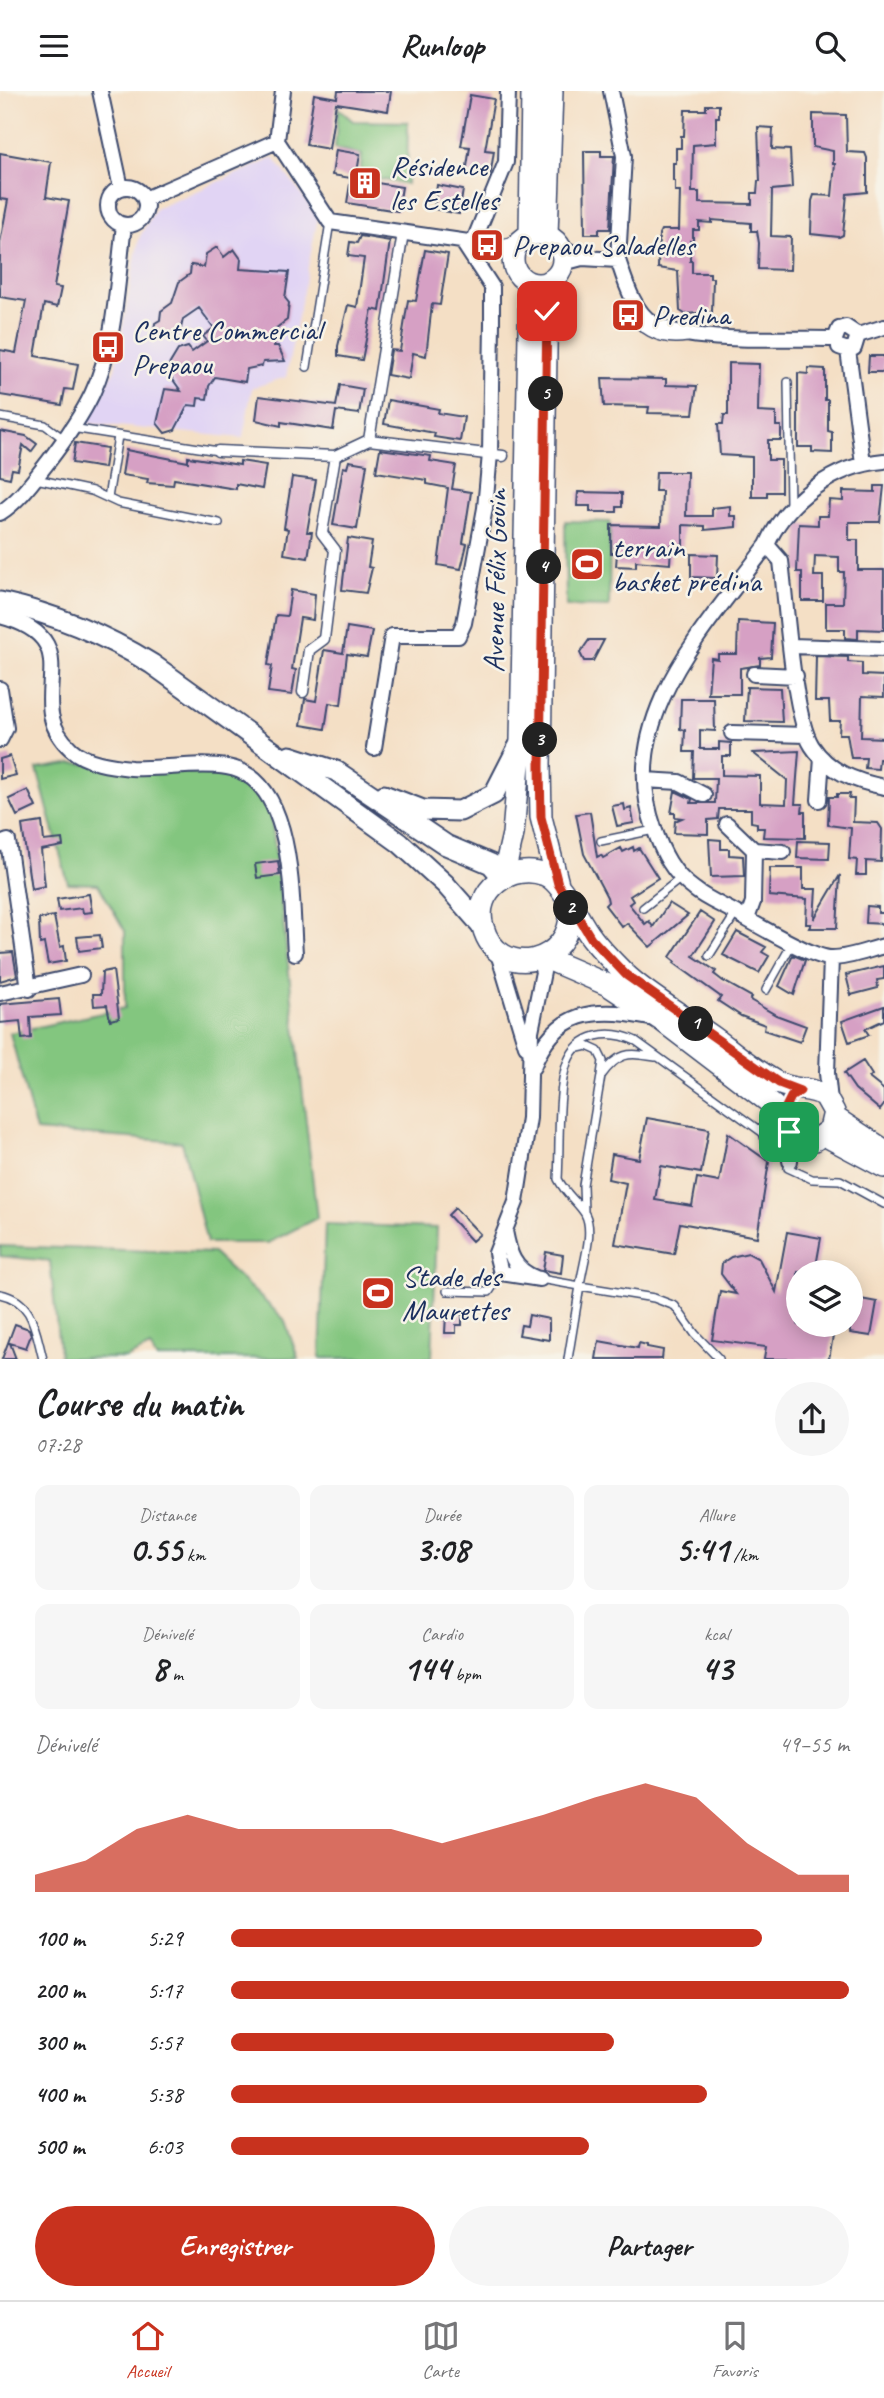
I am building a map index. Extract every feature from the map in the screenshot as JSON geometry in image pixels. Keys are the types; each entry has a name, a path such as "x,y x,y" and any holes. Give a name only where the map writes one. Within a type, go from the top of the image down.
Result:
{"main road":[{"path":"532,91 539,248 554,278 538,283 517,274 539,248 552,91"},
{"name":"Avenue Félix Gouin","path":"482,926 483,902 494,885 503,878 513,834 521,740 538,283"},
{"name":"Avenue Félix Gouin","path":"538,283 541,817 558,884 591,938 626,975 779,1083 810,1116 884,1167"},
{"path":"0,602 70,621 115,641 267,745 400,843 444,884 482,926 497,950"},
{"path":"360,786 423,810 460,811 494,794 521,740"},
{"path":"267,745 336,771 446,845 491,864 503,878 531,871 545,875 558,884"},
{"path":"541,958 564,940 569,929 570,907"},
{"name":"Avenue Félix Gouin","path":"497,950 524,961 541,958 608,985 661,1020 774,1106 810,1116 884,1150"}],"street":[{"path":"100,91 121,188"},
{"path":"283,91 277,141 330,222 618,260"},
{"path":"467,242 506,162 508,91"},
{"path":"611,91 624,156 618,260 634,298 653,324 702,336 835,339"},
{"path":"145,199 277,141"},
{"path":"121,188 132,188 145,199 144,215 136,223 124,225 113,219 108,208 111,196 121,188"},
{"path":"0,513 14,504 35,479 68,434 92,394 108,347 124,225"},
{"path":"369,440 403,233"},
{"path":"374,748 392,636 458,636 464,623 496,455 492,287 467,242"},
{"path":"848,350 838,346 835,339 839,330 846,327 858,335"},
{"path":"858,335 884,327"},
{"path":"848,350 856,345 858,335"},
{"path":"848,350 863,463"},
{"path":"218,451 334,456 369,440 496,455"},
{"path":"303,692 309,650 324,639 334,550 322,533 334,456"},
{"path":"884,461 850,466 790,505 775,524 766,545 683,659 657,705 648,730 645,779 654,830 661,849 694,890 793,942 831,958 884,946"},
{"path":"766,545 781,561 806,735 822,758 848,778 884,787"},
{"path":"0,616 35,629 48,643 52,729 72,751 90,761 126,767 229,767 256,779 276,806 286,849 295,953"},
{"path":"792,646 884,649"},
{"path":"754,674 796,676"},
{"path":"0,689 6,728 0,740"},
{"path":"732,733 806,735"},
{"path":"819,800 822,758"},
{"path":"645,779 679,782 704,796"},
{"path":"727,824 754,850 783,852"},
{"path":"0,844 8,841 29,989"},
{"path":"741,916 752,902 754,850"},
{"path":"497,950 525,1041 531,1072"},
{"path":"540,1279 501,1273 496,1253 516,1202 529,1118 531,1031 543,972 541,958"},
{"path":"790,1161 827,1073 831,958"},
{"path":"0,993 29,989 81,975"},
{"path":"531,1072 539,1053 555,1029 587,1013 608,1010 661,1020"},
{"path":"505,1229 510,1255 517,1266 540,1279"}],"lane":[{"path":"307,367 330,222"},
{"path":"788,382 790,505"},
{"path":"0,417 45,425 68,434 118,436 218,451"},
{"path":"108,498 118,436"},
{"path":"35,479 219,523"},
{"path":"601,841 654,830"},
{"path":"643,908 681,877"},
{"path":"709,956 741,916"},
{"path":"766,990 793,942"},
{"path":"584,1212 566,1196 558,1179 567,1063 578,1048 600,1033 619,1033 659,1057 763,1133 769,1154"},
{"path":"568,1359 589,1224 584,1212 583,1185 603,1061 598,1051 587,1046 578,1048"},
{"path":"601,1076 611,1062 628,1053 659,1057"},
{"path":"790,1161 788,1168 812,1179 840,1180 884,1204"},
{"path":"447,1291 489,1292 510,1255"},
{"path":"540,1279 674,1305 695,1334 719,1359"},
{"path":"0,1294 23,1304 36,1322 43,1359"}],"shaded area":[{"path":"274,158 318,217 286,377 252,388 243,438 86,423 115,369 139,238 155,209"}],"green space":[{"path":"338,108 353,121 408,122 407,184 360,176 362,155 335,148"},
{"name":"terrain basket prédina","path":"565,521 610,522 609,607 566,606"},
{"path":"74,763 240,777 270,806 317,1218 268,1243 207,1243 182,1142 36,1131 10,1033 125,1008 125,931 98,884 68,883 37,769"},
{"name":"Stade des Maurettes","path":"325,1224 437,1228 432,1358 320,1358"},
{"path":"0,1246 213,1253 284,1319 298,1358 156,1358 150,1347 127,1358 60,1358 50,1261 0,1256"}],"building":[{"path":"338,91 391,91 388,111 336,103 329,149 306,145 314,94 337,98"},
{"path":"470,95 494,99 485,150 494,151 490,177 466,173 470,147 461,146"},
{"path":"706,105 719,105 719,117 716,117 716,143 693,145 692,192 699,192 699,203 752,204 752,193 757,193 760,181 758,127 773,128 772,149 790,150 792,188 772,190 771,236 791,237 790,270 758,269 759,243 757,231 751,231 751,223 712,220 712,223 699,222 699,230 693,230 693,242 690,241 690,261 692,273 710,273 710,278 713,278 712,312 685,314 680,311 678,271 658,268 659,234 661,230 679,230 680,191 675,191 673,163 676,163 676,148 681,148 681,136 684,136 685,110 706,110"},
{"path":"813,114 846,115 847,152 865,153 867,158 867,192 847,194 843,235 839,237 811,234 814,195 832,196 835,164 833,151 813,147"},
{"name":"Résidence les Estelles","path":"336,150 360,154 356,179 353,179 402,187 398,211 347,203 351,178 332,175"},
{"path":"584,151 601,151 601,156 614,156 610,229 599,229 599,234 585,234"},
{"path":"0,153 51,162 46,197 69,201 54,287 61,288 57,307 44,304 35,356 78,364 73,390 65,389 62,405 0,395 0,350 16,353 26,301 0,297 0,243 8,200 0,199"},
{"path":"437,185 463,190 459,214 434,209"},
{"path":"360,236 390,241 380,311 372,309 362,360 338,356 348,305 357,307 364,258 348,256 350,242 357,243"},
{"path":"217,247 224,257 234,249 241,259 240,269 289,272 285,298 289,303 287,320 271,332 275,338 274,346 278,346 285,361 263,362 262,366 247,369 245,382 215,377 209,386 207,399 198,398 197,406 188,405 175,430 165,433 157,423 165,389 181,391 166,370 178,350 188,347 192,352 207,341 203,336 214,328 199,308 183,319 181,328 171,335 154,332 155,323 160,320 161,311 172,303 179,282 190,274 191,265 204,267 206,254"},
{"path":"425,250 448,254 440,305 432,304 426,356 413,353 409,379 387,375 391,350 400,351 408,300 416,301"},
{"path":"869,356 884,356 884,372 868,372"},
{"path":"728,363 759,364 758,412 776,413 776,426 781,426 781,440 768,440 768,460 781,460 781,492 767,492 767,497 752,497 752,457 720,455 718,424 723,424 724,415 728,415"},
{"path":"808,368 825,369 825,400 828,400 828,431 832,432 832,453 812,452 812,447 798,447 798,373 808,374"},
{"path":"602,378 666,379 666,385 697,386 693,414 648,413 649,407 604,406"},
{"path":"340,385 363,389 359,414 336,411 333,430 281,422 281,426 256,420 259,396 336,406"},
{"path":"388,400 439,409 438,413 464,417 460,441 434,437 435,433 384,424"},
{"path":"0,431 26,436 37,444 31,452 23,445 18,470 12,469 10,478 0,476"},
{"path":"75,443 107,448 104,468 72,463"},
{"path":"380,449 431,456 430,461 456,465 452,489 471,492 463,543 467,544 461,569 438,565 448,488 427,484 427,480 376,472"},
{"path":"126,450 188,462 188,457 240,465 240,461 266,465 262,489 236,484 236,489 174,479 173,485 147,483 148,479 122,475"},
{"path":"349,461 367,464 357,529 333,525 343,467 347,468"},
{"path":"656,472 687,472 686,516 712,516 712,508 730,506 730,516 736,516 736,527 705,530 705,526 683,525 683,546 671,545 670,564 636,561 636,567 616,566 617,553 611,553 611,525 661,526 662,491 655,491"},
{"path":"292,477 316,480 307,532 312,532 308,558 284,554 288,529 284,528"},
{"path":"875,486 884,486 880,522 849,522 849,540 858,540 858,570 884,570 884,630 858,629 858,639 845,638 845,629 826,629 826,603 843,603 844,572 839,572 839,557 815,556 814,576 823,576 823,601 802,601 802,572 797,572 799,524 818,525 818,516 828,516 829,500 843,501 843,491 875,492"},
{"path":"578,492 622,493 622,507 617,507 617,512 590,512 590,506 577,506"},
{"path":"348,538 372,542 368,567 372,568 366,593 342,590"},
{"path":"691,554 718,555 717,578 691,577"},
{"path":"291,590 315,594 313,620 300,618 292,669 296,670 292,695 268,692 272,666 268,665 276,615 287,616"},
{"path":"738,621 773,623 771,657 760,658 760,665 740,668 740,694 708,694 711,658 718,659 718,654 737,654"},
{"path":"347,627 372,631 367,657 347,654 341,705 329,703 325,729 301,725 305,699 316,701 324,650 343,653"},
{"path":"589,640 604,640 593,661 584,661 580,653"},
{"path":"816,656 848,657 848,662 862,663 862,675 884,676 884,697 862,696 861,737 884,738 884,759 879,759 878,769 865,768 866,758 851,758 847,734 839,734 840,721 830,721 829,701 815,701"},
{"path":"747,687 780,688 782,722 745,721"},
{"path":"681,699 714,699 715,731 700,730 700,749 719,749 719,742 731,743 731,756 722,756 722,775 760,776 760,803 786,804 787,780 753,753 799,751 795,804 803,804 805,838 763,837 764,828 757,828 757,823 751,822 751,809 719,809 718,819 708,820 708,834 674,833 675,821 682,818 671,813 675,791 692,799 691,803 715,803 716,778 693,778 694,752 684,752 685,730 680,729"},
{"path":"10,756 16,775 0,779 0,759"},
{"path":"28,790 36,807 17,816 9,799"},
{"path":"837,794 850,794 849,799 854,799 853,822 878,823 882,829 881,862 866,861 866,875 856,875 857,860 849,859 851,828 828,825 829,797 837,797"},
{"path":"624,804 625,810 631,808 634,823 617,826 612,806"},
{"path":"590,812 597,857 601,855 603,858 621,848 623,852 633,847 634,851 639,848 658,878 630,896 633,901 629,904 645,924 649,921 653,927 669,903 688,915 650,947 627,923 622,927 605,905 608,902 607,897 584,854 576,814"},
{"path":"42,822 44,841 62,839 63,846 41,850 45,886 31,889 22,825"},
{"path":"709,839 721,840 721,849 729,849 729,855 743,856 744,876 711,877"},
{"path":"798,841 830,842 829,859 797,858"},
{"path":"278,861 280,875 257,878 255,864"},
{"path":"770,868 803,868 803,889 816,889 814,919 840,875 837,928 809,928 811,924 806,924 807,899 769,896"},
{"path":"89,894 92,912 83,913 82,908 59,911 57,899"},
{"path":"867,906 878,907 878,913 884,913 884,924 866,923"},
{"path":"700,912 715,922 693,956 716,971 714,974 723,981 752,997 750,1000 776,1015 806,1026 800,1042 764,1030 765,1025 741,1016 718,1001 721,997 674,963 670,957"},
{"path":"54,916 60,947 64,946 66,961 48,964 44,943 40,944 39,919"},
{"path":"737,932 766,947 762,952 769,956 759,973 723,955"},
{"path":"100,935 102,948 79,951 77,937"},
{"path":"13,952 17,976 0,981 0,953"},
{"path":"793,955 805,960 794,995 779,986"},
{"path":"884,966 884,979 877,980 878,988 851,995 846,975"},
{"path":"113,970 119,1018 110,1020 107,1005 94,1006 93,994 101,994 102,972"},
{"path":"59,999 61,1015 30,1017 31,1038 22,1039 20,1021 0,1023 0,1004"},
{"path":"884,1006 884,1020 865,1029 869,1035 849,1042 842,1021"},
{"path":"863,1061 872,1075 869,1078 884,1090 884,1105 880,1110 855,1089 844,1073"},
{"path":"647,1118 709,1129 701,1173 661,1166 655,1200 692,1206 697,1178 719,1182 728,1133 769,1162 757,1237 680,1223 674,1254 615,1244 626,1183 608,1179 612,1154 639,1159"},
{"path":"455,1208 480,1234 472,1241 448,1215"},
{"path":"787,1232 821,1238 817,1260 786,1260 786,1337 833,1337 829,1359 764,1359 766,1347 712,1340 720,1291 736,1294 721,1274 722,1263 731,1257 748,1253 759,1259 776,1292"},
{"path":"546,1252 563,1255 561,1273 543,1270"},
{"path":"863,1299 877,1302 871,1336 863,1335"},
{"path":"446,1314 462,1314 462,1325 456,1325 456,1333 445,1333"},
{"path":"529,1315 549,1319 549,1340 519,1335 521,1325 527,1326"},
{"path":"15,1324 29,1329 31,1335 26,1348 10,1343 16,1359 2,1359"},
{"path":"599,1341 638,1348 639,1343 647,1345 663,1350 662,1359 596,1359"}],"place":[{"name":"Résidence les Estelles","path":"365,183"},
{"name":"Prepaou Saladelles","path":"487,245"},
{"name":"Predina","path":"628,315"},
{"name":"Centre Commercial Prepaou","path":"108,347"},
{"name":"terrain basket prédina","path":"587,564"},
{"name":"Stade des Maurettes","path":"378,1293"}],"route":[{"path":"547,311 540,766 541,817 558,884 591,938 626,975 779,1083 800,1091 791,1097 783,1113 789,1132"}]}
